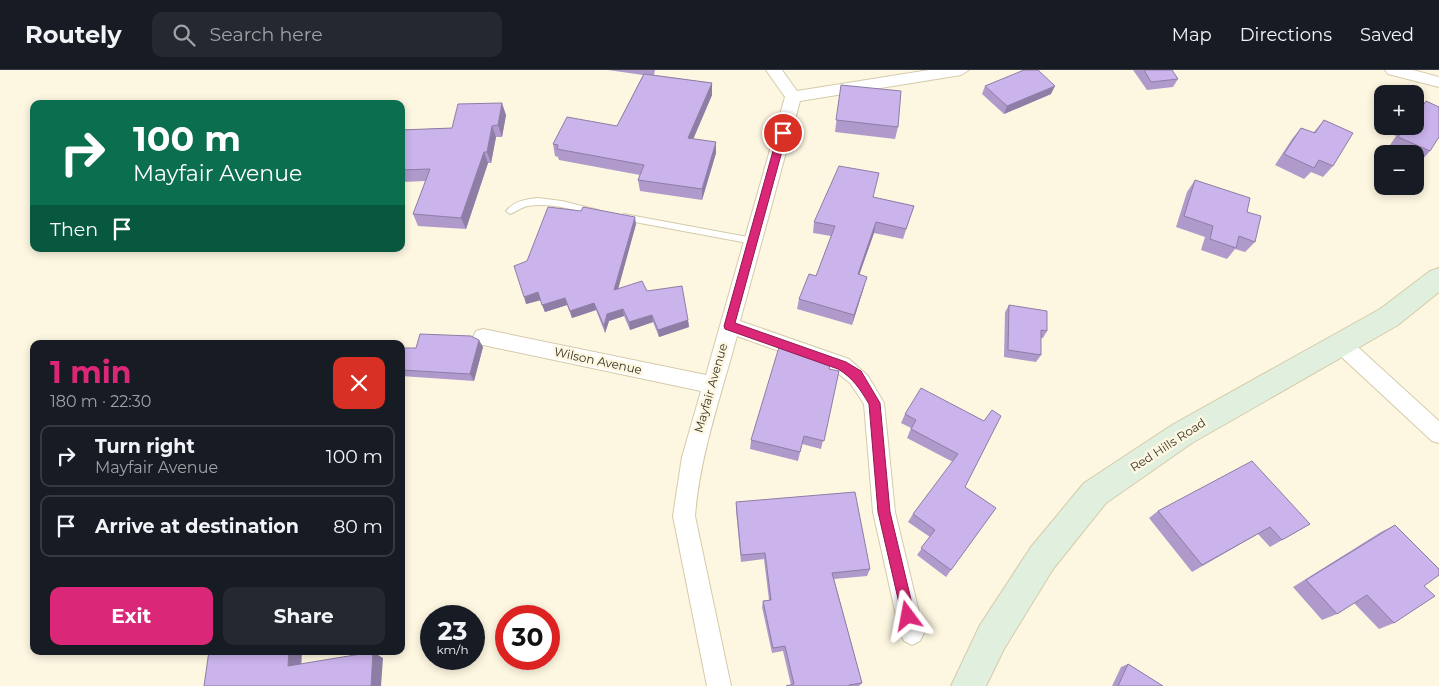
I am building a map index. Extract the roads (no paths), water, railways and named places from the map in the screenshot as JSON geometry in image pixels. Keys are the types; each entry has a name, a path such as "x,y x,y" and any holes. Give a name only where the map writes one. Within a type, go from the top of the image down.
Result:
{"main road":[{"name":"Red Hills Road","path":"968,686 992,637 1042,558 1095,493 1182,434 1390,317 1439,278"}],"street":[{"path":"774,70 793,97 961,70"},
{"path":"1393,70 1439,82"},
{"name":"Mayfair Avenue","path":"719,686 684,516 690,460 713,385 793,97"},
{"path":"729,326 842,365 856,374 866,388 874,403 884,512 912,633"},
{"name":"Wilson Avenue","path":"483,337 713,385"},
{"path":"1341,344 1439,434"}],"lane":[{"path":"510,211 516,204 536,201 607,214"},
{"path":"616,216 753,240"}]}
